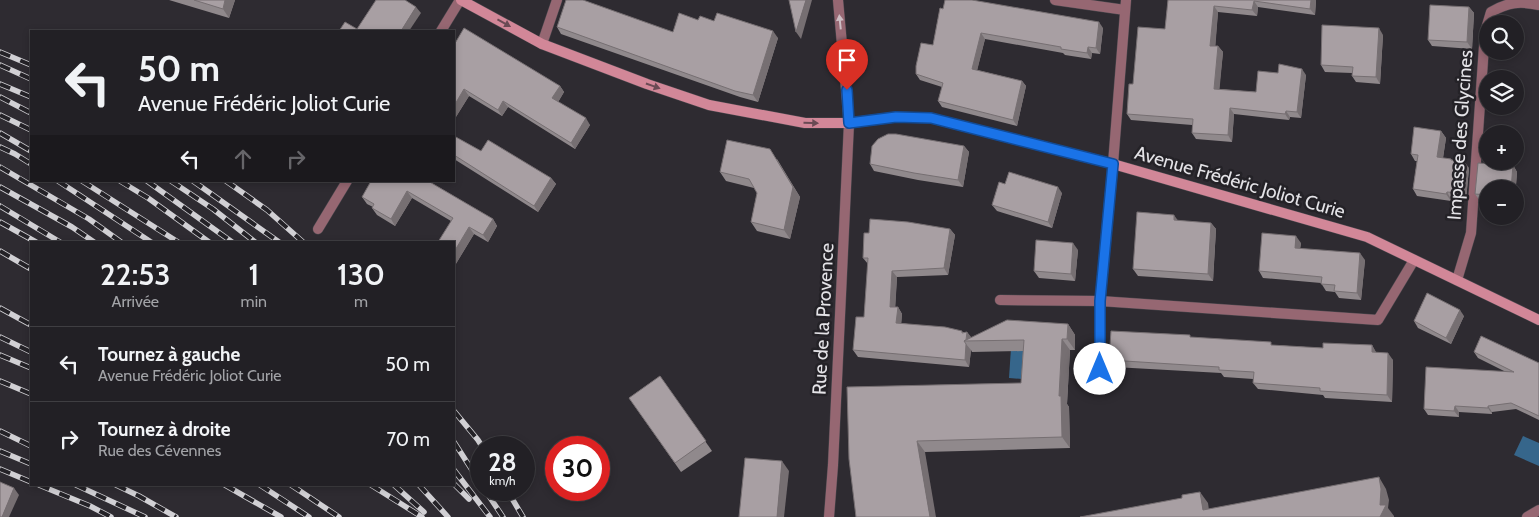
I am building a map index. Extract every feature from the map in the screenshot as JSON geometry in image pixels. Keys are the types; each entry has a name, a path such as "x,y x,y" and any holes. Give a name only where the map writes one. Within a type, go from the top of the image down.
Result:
{"street":[{"path":"441,30 461,0"},
{"name":"Avenue Frédéric Joliot Curie","path":"461,0 542,44 647,84 709,105 805,123 849,123 896,117 931,118 1113,164 1368,237 1539,320"},
{"path":"542,44 557,0"},
{"name":"Rue de la Provence","path":"829,517 849,123 838,0"},
{"path":"1055,0 1126,5 1100,301 1100,369"},
{"name":"Impasse des Glycines","path":"1457,280 1472,234 1485,32 1491,12 1504,4 1525,2 1539,5"},
{"path":"318,229 346,182"},
{"path":"1000,300 1100,301 1378,320 1414,260"},
{"path":"1527,517 1539,510"}],"water":[{"path":"1011,348 1026,349 1023,379 1009,378"},
{"path":"1523,436 1539,443 1539,466 1514,455"}],"building":[{"path":"194,0 225,0 223,9"},
{"path":"376,0 405,0 416,7 402,30 340,30 345,22 357,29"},
{"path":"566,0 583,0 673,32 679,13 698,20 700,16 714,21 717,13 773,31 753,95 735,91 557,27"},
{"path":"789,0 806,0 796,32"},
{"path":"945,0 972,0 1099,22 1096,48 1088,47 1087,53 981,33 972,69 1022,81 1013,120 938,101 943,83 916,74 916,66 921,43 933,45 940,8 943,9"},
{"path":"1168,0 1311,0 1310,9 1254,1 1252,10 1214,6 1210,46 1218,46 1214,89 1256,92 1258,71 1278,73 1279,64 1302,69 1297,112 1286,111 1285,114 1230,108 1228,135 1192,133 1193,119 1127,114 1129,84 1133,84 1138,27 1165,29"},
{"path":"1430,5 1469,7 1467,42 1428,40"},
{"path":"1322,25 1379,28 1376,77 1352,76 1353,67 1321,65"},
{"path":"464,28 560,86 552,98 586,118 571,143 503,101 498,110 464,89 455,104 455,43"},
{"path":"1414,127 1441,131 1437,157 1464,161 1462,193 1447,192 1446,194 1413,189 1418,155 1411,154"},
{"path":"888,134 964,146 958,180 870,164 872,146 878,139"},
{"path":"455,137 481,151 488,140 551,178 534,206 455,156"},
{"path":"727,140 770,149 793,187 784,230 751,222 757,193 749,179 720,172"},
{"path":"1478,163 1479,170 1513,170 1512,180 1479,180 1479,194 1475,194"},
{"path":"1009,172 1058,187 1048,222 992,205 999,182 1005,184"},
{"path":"370,182 430,182 493,219 483,235 469,227 455,250 455,241 439,241 453,218 407,191 391,219 372,208 374,204 362,197"},
{"path":"1137,212 1174,215 1174,220 1211,223 1208,274 1133,269"},
{"path":"870,219 908,222 950,229 944,268 892,271 890,307 898,307 896,323 945,327 962,331 962,333 967,332 966,340 964,341 966,344 965,360 853,350 856,317 864,317 868,258 863,258 864,233 869,233"},
{"path":"1262,233 1296,236 1295,248 1360,253 1357,293 1334,291 1335,285 1321,284 1322,277 1259,271"},
{"path":"1036,240 1073,243 1071,274 1034,271"},
{"path":"1427,293 1460,310 1446,338 1414,321"},
{"path":"1007,320 1068,324 1067,339 1062,339 1059,396 1061,396 1062,437 917,441 930,517 856,517 849,459 847,387 1021,383 1024,340 964,341"},
{"path":"1111,331 1190,335 1190,337 1271,342 1271,345 1323,348 1323,343 1372,345 1372,352 1388,353 1387,395 1320,391 1320,388 1253,383 1254,372 1219,370 1219,367 1109,360"},
{"path":"1481,336 1539,363 1539,416 1511,403 1488,406 1488,408 1455,406 1454,411 1424,409 1426,367 1514,372 1474,352"},
{"path":"660,376 706,441 675,463 629,398"},
{"path":"745,458 782,461 777,517 739,517"},
{"path":"1379,477 1381,489 1380,505 1386,505 1380,517 1080,517 1182,498 1182,495 1200,492 1203,510"},
{"path":"0,482 14,488 2,517 0,517"}],"railway":[{"path":"0,52 30,65"},
{"path":"0,65 30,79"},
{"path":"0,84 30,97"},
{"path":"0,97 30,112"},
{"path":"0,115 30,130"},
{"path":"0,133 30,150"},
{"path":"0,147 30,163"},
{"path":"0,167 89,219 120,241"},
{"path":"60,182 149,241"},
{"path":"84,182 176,241"},
{"path":"122,182 148,198 208,241"},
{"path":"148,182 231,241"},
{"path":"172,182 213,209 254,241"},
{"path":"194,182 278,241"},
{"path":"227,182 267,210 302,241"},
{"path":"0,187 72,227 93,241"},
{"path":"0,206 58,241"},
{"path":"0,222 34,241"},
{"path":"0,251 30,268"},
{"path":"0,308 30,324"},
{"path":"0,337 30,352"},
{"path":"0,355 30,368"},
{"path":"0,381 30,394"},
{"path":"455,412 475,436"},
{"path":"0,431 30,446"},
{"path":"455,444 470,467"},
{"path":"0,451 30,464"},
{"path":"0,469 30,482"},
{"path":"455,471 490,517"},
{"path":"455,485 469,499"},
{"path":"41,486 90,506 111,517"},
{"path":"78,486 145,517"},
{"path":"118,486 176,517"},
{"path":"227,486 281,517"},
{"path":"262,486 309,517"},
{"path":"292,486 339,517"},
{"path":"373,486 422,517"},
{"path":"395,486 424,512"},
{"path":"420,486 448,517"},
{"path":"492,501 503,517"},
{"path":"514,501 523,517"}],"route":[{"path":"847,90 849,123 896,117 931,118 1113,164 1100,301 1100,369"}]}
